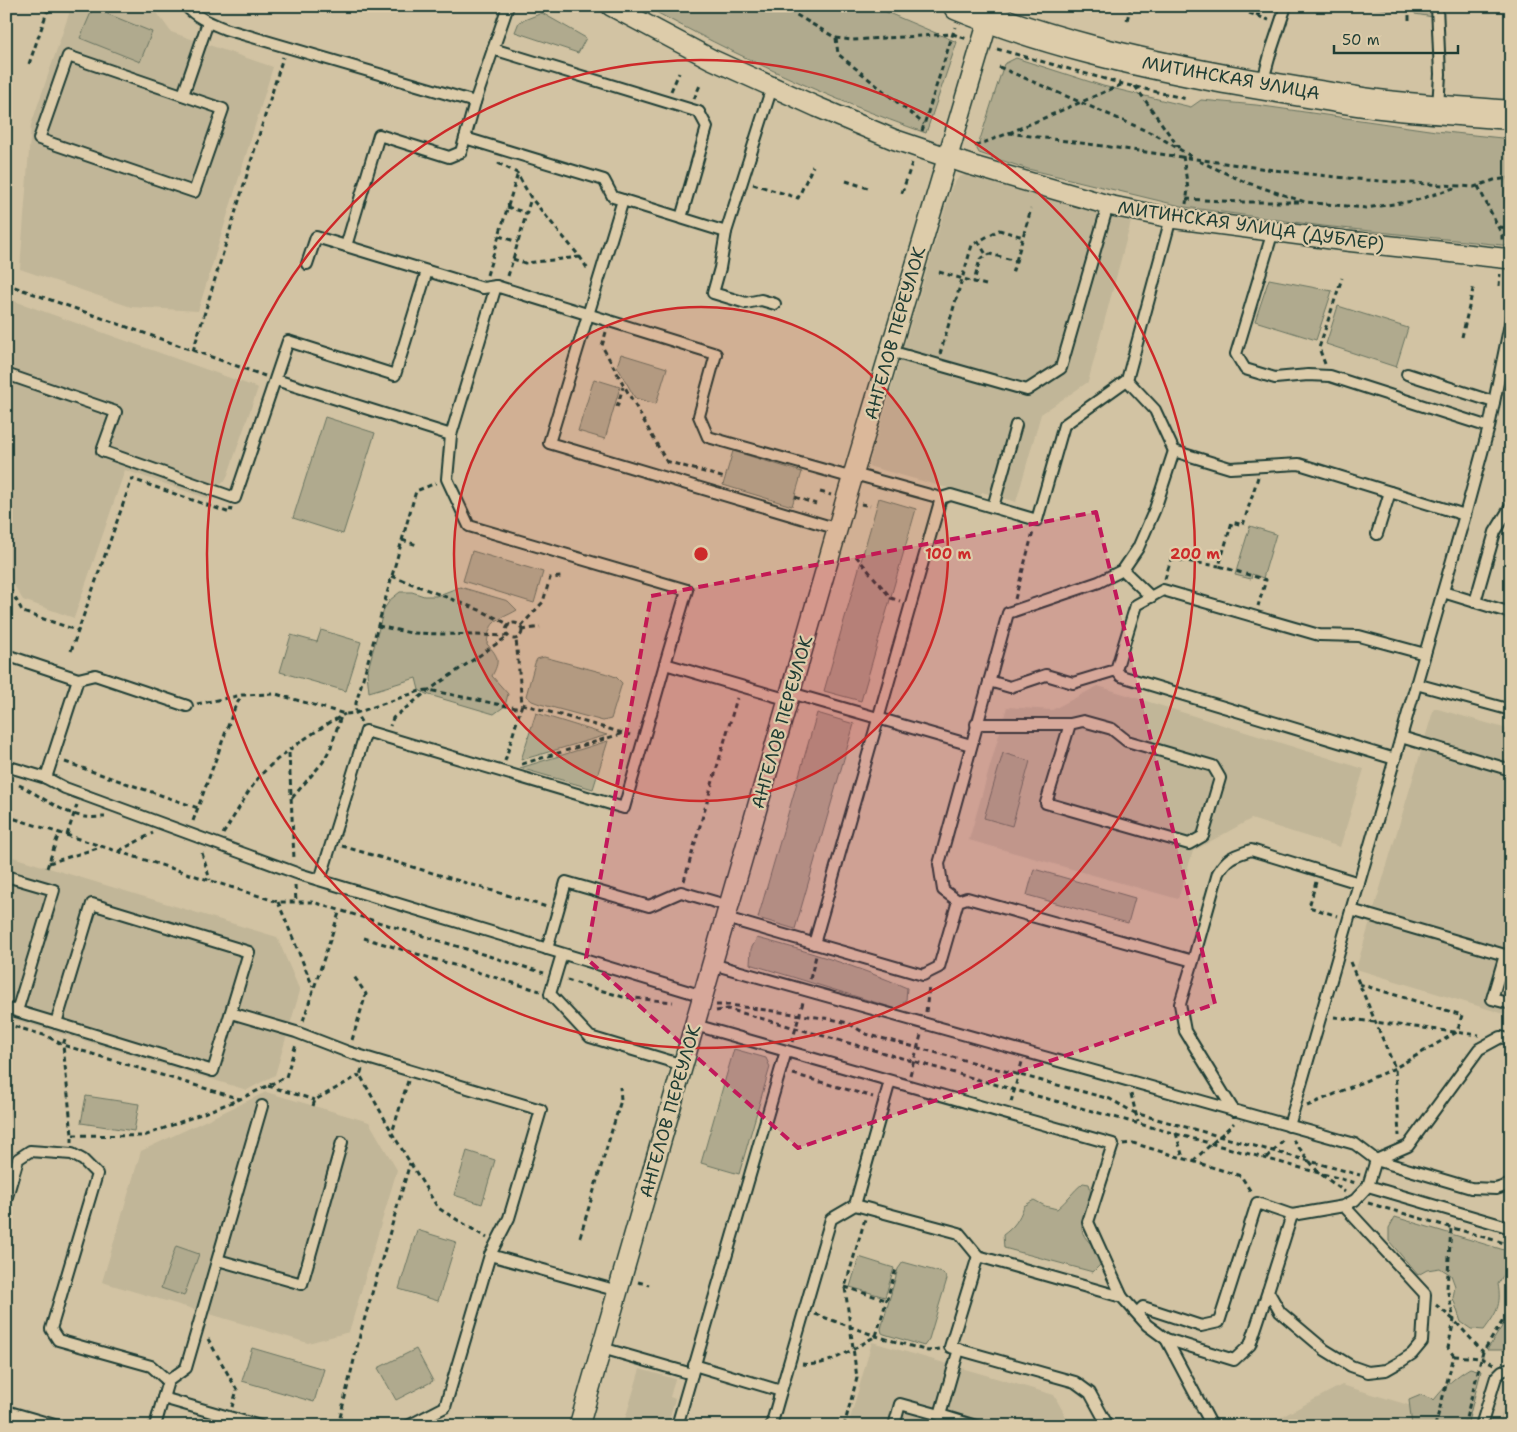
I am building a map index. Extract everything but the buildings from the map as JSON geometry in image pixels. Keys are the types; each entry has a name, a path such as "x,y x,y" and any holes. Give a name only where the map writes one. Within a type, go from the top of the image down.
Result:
{"main road":[{"name":"МИТИНСКАЯ УЛИЦА","path":"957,17 989,18 1096,51 1168,68 1262,85 1372,103 1511,115"}],"street":[{"name":"МИТИНСКАЯ УЛИЦА (ДУБЛЕР)","path":"611,6 703,55 893,139 1108,205 1178,212 1273,231 1504,258"},
{"name":"АНГЕЛОВ ПЕРЕУЛОК","path":"579,1426 611,1315 625,1286 634,1238 683,1065 695,1025 704,1005 712,964 727,912 853,476 989,18"}],"lane":[{"path":"186,6 192,13 225,29 475,102"},
{"path":"346,246 379,135 449,156 461,152 475,102 508,8 495,6"},
{"path":"1262,85 1270,51 1286,6"},
{"path":"1438,6 1440,74 1438,110"},
{"path":"183,95 208,22"},
{"path":"493,48 699,112 707,126 681,218"},
{"path":"68,56 183,95 222,109 194,192 39,139 68,56"},
{"path":"772,87 726,232 720,268 713,293 746,303 762,300 775,304"},
{"path":"466,138 604,180 612,197 726,232"},
{"path":"623,200 549,442 838,529"},
{"path":"890,351 1027,390 1061,368 1108,205"},
{"path":"307,264 316,236 483,288 500,288 716,354 698,416 708,437 941,498 951,495 1037,520 1064,424 1128,380 1178,212"},
{"path":"1273,231 1236,354 1245,369 1275,378 1308,375 1330,376 1489,428"},
{"path":"6,374 116,412 102,451 235,498 288,341 395,375 427,271"},
{"path":"320,880 366,731 624,808 687,590 469,526 447,479 451,435 500,288"},
{"path":"1289,1130 1292,1112 1489,428 1511,319"},
{"path":"1407,374 1494,402"},
{"path":"276,380 451,435"},
{"path":"958,901 943,890 939,864 1008,613 1099,582 1123,570 1138,548 1155,509 1174,451 1156,410 1128,380"},
{"path":"993,507 1016,425"},
{"path":"1174,451 1230,468 1299,464 1465,515"},
{"path":"1377,534 1390,492"},
{"path":"814,944 941,498"},
{"path":"1475,602 1495,532 1511,506"},
{"path":"1123,570 1152,596"},
{"path":"1116,670 1136,605 1163,590 1319,635 1359,636 1425,654"},
{"path":"1443,592 1511,613"},
{"path":"6,655 78,679 95,675 187,706"},
{"path":"665,664 741,686 878,718 971,745"},
{"path":"989,681 1010,687 1046,676 1073,683 1116,670"},
{"path":"1116,670 1121,676 1395,759"},
{"path":"46,778 78,679"},
{"path":"1416,684 1511,710"},
{"path":"976,724 1070,724 1083,721 1112,729 1128,741 1213,766 1220,778 1203,836 1189,844 1046,803 1070,724"},
{"path":"1401,737 1511,770"},
{"path":"6,766 46,778 80,794 294,872 547,949 704,1005"},
{"path":"1234,1111 1185,1031 1180,1004 1218,873 1225,861 1251,850 1359,883"},
{"path":"6,876 54,890 17,1012"},
{"path":"547,949 566,882 649,906 680,892 727,912 814,944 923,975 939,966 958,901"},
{"path":"958,901 967,898 1193,961"},
{"path":"6,1008 213,1071 250,952 92,904 56,1023"},
{"path":"1350,914 1505,956 1492,998 1511,1004"},
{"path":"562,954 550,994 590,1037 683,1065"},
{"path":"712,964 1127,1080 1234,1111 1289,1130 1355,1144 1376,1160 1471,1188 1496,1189 1511,1184"},
{"path":"231,1013 299,1034 365,1058 541,1110 509,1218 490,1255 445,1407 408,1426"},
{"path":"695,1025 1113,1144 1088,1222 1122,1297 1147,1325 1166,1339 1234,1360 1250,1345 1292,1214"},
{"path":"1137,1313 1143,1307 1201,1326 1220,1322 1257,1204 1292,1214 1344,1206 1356,1200 1369,1182 1376,1160 1408,1146 1479,1049 1506,1038"},
{"path":"677,1426 786,1051"},
{"path":"855,1205 890,1080"},
{"path":"155,1426 168,1381 186,1368 262,1106"},
{"path":"218,1260 302,1284 342,1142"},
{"path":"6,1200 18,1159 30,1151 72,1154 83,1160 97,1174 51,1329 58,1340 151,1366 168,1381"},
{"path":"1369,1182 1511,1228"},
{"path":"771,1426 831,1219 855,1205 960,1233 978,1256 1122,1297"},
{"path":"1268,1291 1280,1312 1325,1350 1350,1366 1368,1372 1386,1370 1412,1354 1422,1342 1425,1294 1344,1206"},
{"path":"490,1255 625,1286"},
{"path":"940,1415 978,1256"},
{"path":"1166,1339 1212,1426"},
{"path":"602,1348 781,1390"},
{"path":"955,1348 1075,1382 1090,1393 1108,1426"},
{"path":"1481,1426 1496,1377 1506,1369"},
{"path":"164,1398 260,1426"},
{"path":"894,1426 900,1404 976,1426"},
{"path":"6,1411 58,1426"}],"path":[{"path":"44,6 47,12"},
{"path":"29,64 47,12 58,6"},
{"path":"781,6 836,38 852,40 953,34 980,44 1123,84 1187,98"},
{"path":"1127,20 1131,6"},
{"path":"1249,13 1259,15 1262,6"},
{"path":"1409,6 1409,24"},
{"path":"921,134 957,17"},
{"path":"836,38 838,54 924,124"},
{"path":"193,351 286,47"},
{"path":"999,67 1156,135 1195,159 1244,182 1305,202"},
{"path":"666,102 679,73"},
{"path":"975,146 1123,84"},
{"path":"1135,86 1181,150 1188,189 1186,199 1178,212"},
{"path":"1009,133 1289,172 1357,179 1478,186 1494,180 1511,178"},
{"path":"461,152 498,163 517,173 531,198 580,257 597,283"},
{"path":"902,193 913,158"},
{"path":"742,181 798,198 813,166"},
{"path":"483,288 517,173"},
{"path":"846,181 868,188"},
{"path":"1186,199 1239,202 1305,202 1366,208 1414,201 1460,186"},
{"path":"1478,186 1502,235 1504,258 1498,286"},
{"path":"500,288 513,259 531,198"},
{"path":"507,207 526,213"},
{"path":"1012,273 1031,209"},
{"path":"1499,227 1511,228"},
{"path":"937,364 972,245 999,230 1023,237"},
{"path":"499,236 518,242"},
{"path":"978,241 987,256"},
{"path":"974,282 980,259 990,254 1016,261"},
{"path":"513,259 525,263 580,257"},
{"path":"939,272 986,285"},
{"path":"1330,376 1319,348 1342,278"},
{"path":"6,284 276,380"},
{"path":"1462,337 1474,286"},
{"path":"610,322 602,346 678,481"},
{"path":"617,407 624,386"},
{"path":"666,460 725,478"},
{"path":"1219,566 1232,522 1243,525 1261,466"},
{"path":"71,651 132,478 230,513 235,498"},
{"path":"366,731 356,713 356,704 416,491 447,479"},
{"path":"820,492 834,496"},
{"path":"794,497 816,504"},
{"path":"1012,611 1037,520"},
{"path":"402,540 417,545"},
{"path":"1163,590 1175,546"},
{"path":"856,556 890,598 911,604"},
{"path":"1171,560 1219,566 1266,580 1255,617"},
{"path":"392,576 482,611 510,625 518,624 522,628 540,627"},
{"path":"516,639 522,634 522,628 542,602 550,578 561,577"},
{"path":"6,582 23,612 79,630"},
{"path":"508,636 507,628 510,625"},
{"path":"378,626 411,633 508,636 516,639"},
{"path":"387,737 393,718 429,690 508,636"},
{"path":"502,771 522,704 516,639"},
{"path":"680,892 741,686"},
{"path":"223,834 256,781 268,767 327,724 343,715 356,713 420,691 429,690 520,709"},
{"path":"187,706 242,695 276,694 343,715"},
{"path":"210,881 192,835 198,808 235,707 242,695"},
{"path":"522,704 644,738"},
{"path":"291,799 323,762 331,748 343,715"},
{"path":"502,771 624,733"},
{"path":"289,752 296,902"},
{"path":"52,758 198,808"},
{"path":"67,835 80,794"},
{"path":"6,816 278,902 313,902 623,997 674,1002"},
{"path":"118,851 168,826"},
{"path":"59,832 48,866 102,846"},
{"path":"332,844 558,910"},
{"path":"1320,871 1309,907 1350,914"},
{"path":"278,902 314,988"},
{"path":"72,1135 144,1136 240,1099 286,1077 340,910"},
{"path":"364,938 550,994"},
{"path":"1342,943 1395,1068 1400,1150"},
{"path":"348,1052 366,994 353,975"},
{"path":"1292,1112 1395,1068 1457,1032 1462,1015 1359,984"},
{"path":"704,1005 730,1005 831,1019 848,1024 866,1034 1110,1099 1136,1113 1273,1151 1369,1182"},
{"path":"704,1005 728,1009 1015,1090 1267,1158 1369,1182"},
{"path":"1321,1015 1506,1038"},
{"path":"6,1024 47,1036 63,1045 240,1099"},
{"path":"68,1027 63,1045 72,1135 72,1154"},
{"path":"1008,1114 1025,1052"},
{"path":"365,1058 360,1076 438,1208 496,1243"},
{"path":"392,1133 411,1071"},
{"path":"780,1071 884,1100"},
{"path":"313,1106 315,1100 360,1076"},
{"path":"1127,1080 1138,1123"},
{"path":"267,1086 315,1100"},
{"path":"580,1237 621,1100 620,1087"},
{"path":"1193,1162 1229,1128"},
{"path":"1267,1158 1289,1130"},
{"path":"1176,1133 1183,1159"},
{"path":"1113,1144 1133,1143 1241,1176 1257,1204"},
{"path":"338,1426 361,1331 410,1163"},
{"path":"844,1426 857,1378 845,1287 868,1208"},
{"path":"1451,1228 1447,1288 1454,1320 1448,1348 1454,1356 1481,1358 1506,1369"},
{"path":"789,1362 811,1365 828,1361 876,1336 896,1269"},
{"path":"625,1286 649,1285"},
{"path":"845,1287 886,1300"},
{"path":"1425,1294 1454,1320 1483,1352"},
{"path":"1464,1426 1483,1352 1511,1308"},
{"path":"804,1310 876,1336 928,1351 955,1348"},
{"path":"199,1324 237,1390 229,1417"},
{"path":"1435,1426 1454,1356"}],"highlighted area":[{"path":"1096,512 1215,1004 798,1148 586,958 651,596"}],"shaded area":[{"path":"75,6 152,6 171,32 273,67 198,311 131,307 20,269 31,125 71,8"},
{"path":"645,6 872,6 957,42 926,133 818,91 713,42"},
{"path":"1366,6 1404,6 1401,12"},
{"path":"1415,6 1433,6 1433,17 1415,14"},
{"path":"93,8 152,32 140,62 80,38"},
{"path":"542,13 586,38 578,53 515,32 519,22"},
{"path":"1016,58 1103,86 1191,107 1201,100 1256,105 1436,131 1511,139 1511,246 1323,226 1185,207 1028,169 979,153 977,149 1004,64"},
{"path":"972,175 1131,222 1088,382 1041,414 1016,502 982,492 980,497 868,466 952,186 959,177"},
{"path":"1269,279 1332,291 1316,340 1255,321"},
{"path":"6,298 258,388 226,480 217,486 212,500 125,470 74,618 23,600 6,572"},
{"path":"1338,306 1408,328 1396,367 1326,344"},
{"path":"621,354 667,368 656,404 635,398 617,366"},
{"path":"594,379 620,387 605,439 578,431"},
{"path":"325,417 375,433 343,534 293,518"},
{"path":"733,451 802,472 792,506 723,485"},
{"path":"879,498 916,509 861,701 824,691"},
{"path":"1250,526 1276,534 1263,578 1252,574 1251,579 1235,575"},
{"path":"472,551 543,572 534,603 463,581"},
{"path":"460,587 508,601 517,610 496,621 488,635 487,644 497,659 492,676 508,694 505,706 494,714 426,694 419,690 416,678 369,692 367,673 384,609 390,600 400,592 436,596"},
{"path":"321,630 361,642 346,691 280,672 291,635 317,642"},
{"path":"544,657 616,677 622,683 611,719 603,721 540,704 526,696 535,663 537,659"},
{"path":"1098,686 1364,769 1340,847 1251,819 1193,851 1178,899 969,840 1007,707 1052,710"},
{"path":"1434,708 1511,730 1511,1016 1356,969"},
{"path":"536,713 607,735 521,760"},
{"path":"817,713 854,724 795,929 758,918"},
{"path":"608,741 593,789 520,768"},
{"path":"1003,753 1030,761 1012,826 984,818"},
{"path":"6,855 277,937 300,991 275,1075 247,1090 6,1017"},
{"path":"1034,869 1135,898 1128,923 1027,895"},
{"path":"757,938 833,960 889,980 907,988 906,1000 897,1009 750,964 751,949"},
{"path":"734,1049 766,1058 770,1067 739,1174 701,1163"},
{"path":"6,1089 11,1094 12,1110 6,1132"},
{"path":"266,1092 369,1122 397,1170 349,1332 308,1343 102,1282 141,1151"},
{"path":"86,1096 139,1104 134,1131 81,1123"},
{"path":"467,1151 495,1160 482,1204 454,1195"},
{"path":"1083,1183 1089,1184 1090,1196 1083,1218 1082,1230 1085,1237 1098,1252 1102,1263 1093,1272 1004,1248 1003,1235 1016,1223 1024,1206 1034,1200 1045,1206 1057,1209"},
{"path":"1395,1217 1504,1250 1504,1274 1498,1284 1499,1298 1497,1309 1484,1330 1471,1329 1461,1322 1453,1298 1455,1286 1451,1275 1440,1268 1427,1270 1418,1275 1389,1241 1389,1228"},
{"path":"417,1230 456,1242 438,1301 399,1289"},
{"path":"176,1246 199,1254 184,1296 161,1288"},
{"path":"859,1257 894,1268 885,1297 850,1287"},
{"path":"903,1262 943,1273 947,1279 929,1339 924,1346 884,1334 881,1329 898,1269"},
{"path":"1508,1317 1511,1318 1511,1350 1487,1350"},
{"path":"872,1342 1054,1395 1071,1426 848,1426"},
{"path":"252,1348 324,1369 314,1402 242,1381"},
{"path":"416,1349 433,1381 396,1400 378,1368"},
{"path":"1470,1368 1481,1371 1467,1426 1412,1426 1409,1400 1421,1395 1434,1400 1450,1382"},
{"path":"640,1369 675,1379 670,1397 675,1399 667,1426 623,1426"},
{"path":"1342,1385 1425,1410 1420,1426 1264,1426"},
{"path":"1505,1402 1511,1404 1511,1426 1498,1426"}]}
